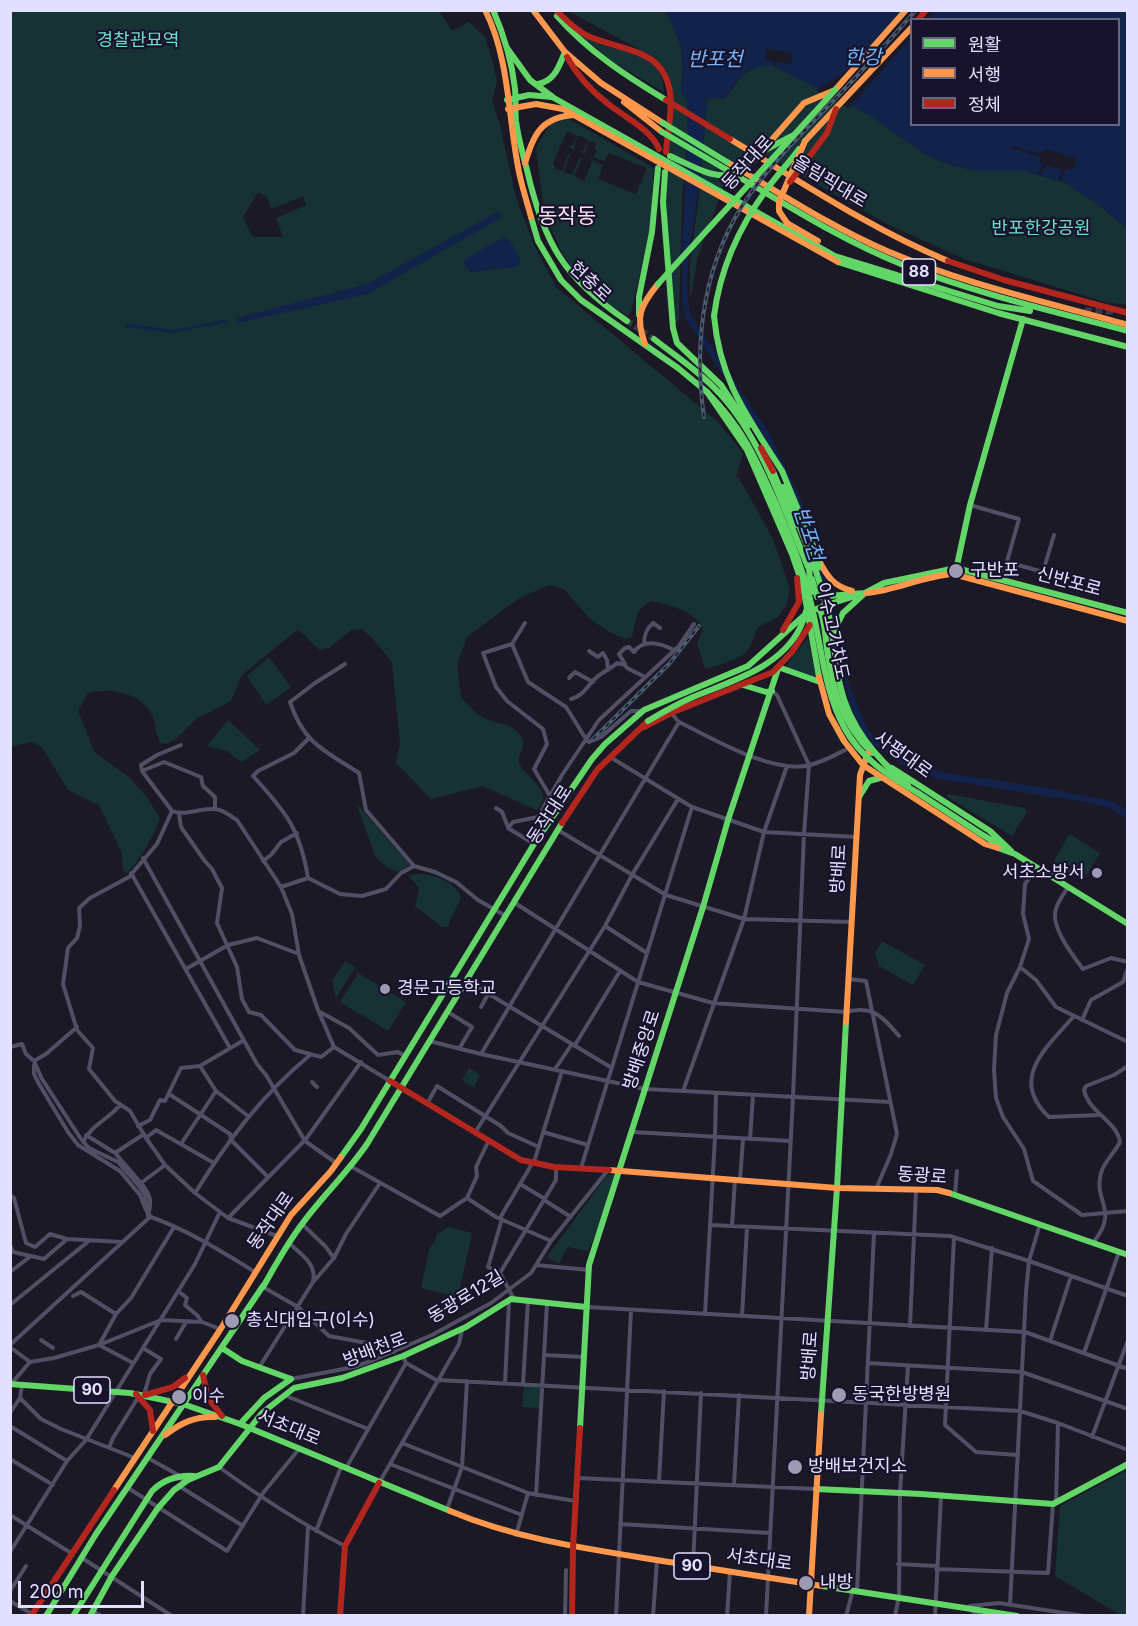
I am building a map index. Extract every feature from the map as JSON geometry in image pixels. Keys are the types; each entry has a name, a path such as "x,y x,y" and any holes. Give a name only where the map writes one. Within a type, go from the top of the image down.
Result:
{"main road":[{"name":"현충로","path":"485,10 498,44 524,193 538,241 546,257 561,280 576,295 706,392"},
{"name":"현충로","path":"493,10 507,48 515,97 516,120 538,218 554,251 578,283 604,306 627,321"},
{"name":"올림픽대로","path":"533,10 565,52 639,116 662,132 825,228 898,263 986,293 1128,331"},
{"path":"554,10 586,34 646,54 657,64 667,78 670,93 665,152"},
{"name":"올림픽대로","path":"554,10 574,36 616,70 851,212 931,254 995,277 1128,314"},
{"name":"동작대로","path":"639,315 645,300 658,284 906,10"},
{"name":"동작대로","path":"766,445 730,388 721,364 716,336 715,309 719,282 732,249 752,210 805,141 910,29"},
{"path":"507,48 530,80 554,98 839,263 1023,320 1128,347"},
{"path":"536,84 544,84 555,75 565,52"},
{"path":"565,52 578,76 605,102 655,139 665,152"},
{"name":"올림픽대로","path":"601,83 727,162 842,229 885,250 965,279 1128,325"},
{"path":"624,137 715,174 728,177 744,170 804,104 835,90"},
{"path":"507,100 535,94 554,98"},
{"path":"508,109 541,104 563,109 675,168"},
{"path":"836,109 827,133 781,194 778,204 779,212 787,223 831,249 898,274"},
{"path":"525,163 532,141 549,119 575,115"},
{"path":"761,152 792,136"},
{"path":"788,184 805,141"},
{"path":"645,345 639,328 639,297 661,170 673,328 677,343 721,385 783,487"},
{"path":"724,197 835,255 998,306 1030,311"},
{"path":"955,571 970,505 1023,320"},
{"path":"654,339 704,376 748,426"},
{"name":"동작대로","path":"706,392 747,450 792,554 803,586 810,625"},
{"name":"이수고가차도","path":"706,392 722,406 748,441 795,549 806,580 831,699 845,729 862,753 875,766 898,784 918,793"},
{"path":"734,411 762,459 820,596"},
{"path":"766,445 782,471 818,558 831,583 839,588 865,593"},
{"path":"766,445 783,487"},
{"name":"동작대로","path":"45,1616 302,1224 351,1167 597,770 648,721 669,707 738,680 777,658 794,639 809,605 811,576 808,556 772,469"},
{"name":"이수고가차도","path":"783,487 816,569 828,611 841,688 851,718 870,749 888,768 918,793 981,834"},
{"name":"동작대로","path":"781,634 799,602 792,554"},
{"path":"818,558 822,608"},
{"name":"신반포로","path":"955,571 1128,621"},
{"name":"신반포로","path":"822,608 865,593 879,592 955,571 1002,579 1128,613"},
{"path":"820,596 865,593"},
{"path":"827,646 843,614 865,593"},
{"name":"동작대로","path":"638,730 671,713 742,685 778,667 792,652 822,608"},
{"name":"동작대로","path":"31,1615 193,1372 291,1215 337,1164 534,844 592,759 642,711 676,694 748,666 808,612 822,608"},
{"name":"사평대로","path":"822,608 838,701 845,720 858,741 903,776 990,831 1015,855"},
{"name":"사평대로","path":"810,625 820,682 829,714 849,748 863,764 880,778 985,844 1015,855"},
{"path":"774,641 788,642 792,652"},
{"path":"778,667 820,682"},
{"name":"방배중앙로","path":"572,1616 575,1501 586,1307 592,1253 778,667"},
{"path":"742,685 766,692 772,691"},
{"path":"631,720 638,725 638,730"},
{"name":"방배로","path":"809,1616 837,1188 855,837 863,764 870,751"},
{"path":"863,764 874,764 903,776"},
{"path":"889,783 884,777 885,774 894,772"},
{"path":"859,797 869,781 880,778"},
{"name":"사평대로","path":"981,834 1128,924"},
{"name":"동광로","path":"390,1081 521,1160 556,1167 837,1188 937,1190 955,1194 1128,1256"},
{"path":"512,1300 586,1307"},
{"name":"방배천로","path":"92,1613 112,1576 158,1508 182,1485 219,1467 272,1402 294,1388 347,1377 405,1360 512,1300"},
{"path":"222,1348 234,1357 291,1379"},
{"path":"153,1433 152,1413 139,1395 172,1387 193,1372"},
{"path":"203,1374 205,1392 209,1401 225,1419"},
{"name":"동광로12길","path":"240,1424 264,1398 291,1379"},
{"name":"90","path":"11,1384 116,1391 183,1404"},
{"name":"서초대로","path":"183,1404 240,1424 490,1528 516,1535 693,1567 811,1582 1017,1616"},
{"path":"161,1438 182,1422 193,1418 203,1416 225,1419"},
{"path":"816,1490 900,1493 1054,1504 1128,1464"},
{"path":"73,1616 160,1483 177,1475"},
{"name":"방배천로","path":"177,1475 199,1476"},
{"path":"340,1616 345,1546 380,1483"}],"street":[{"path":"970,505 1019,519 1002,579"},
{"path":"1007,562 1043,572 1054,535"},
{"path":"525,623 512,644 483,653 496,687 507,701 543,729 547,744 534,769 550,796"},
{"path":"644,645 645,632 648,627 653,623 660,628"},
{"path":"512,644 528,682 566,707 586,739 599,720 674,650 694,624"},
{"path":"626,665 619,654 625,648 629,647 634,652 639,645 648,642 674,650"},
{"path":"589,651 598,657 603,653 609,670"},
{"path":"571,699 577,698 599,675 617,663 626,665 645,677"},
{"path":"345,664 290,702 297,722 308,739 358,773 366,810 414,866 435,872 456,882 478,900 506,916"},
{"path":"568,678 575,672 593,682"},
{"path":"766,1616 793,1096 799,921 809,765 777,695 772,691"},
{"name":"동작대로","path":"508,828 513,822 538,817 586,739 589,742 597,740 631,711 642,711"},
{"path":"671,713 679,722 750,757"},
{"path":"481,1054 679,722"},
{"path":"308,739 294,753 258,771 254,776 284,812 297,833 308,878"},
{"path":"181,746 157,755 141,765 142,771 172,811 179,813 215,809 237,820 248,833 263,861 281,887 292,914 299,955 334,1047 390,1081"},
{"name":"사평대로","path":"750,757 787,766 809,765 849,748"},
{"path":"609,756 692,807 764,832 855,837"},
{"path":"142,771 164,762 194,773 201,777 203,786 215,797 215,809"},
{"path":"683,1091 744,919 764,832 787,766"},
{"path":"476,1131 605,926 632,874 678,799"},
{"path":"580,1168 692,807"},
{"name":"동작대로","path":"496,808 502,812 508,828 534,844"},
{"path":"172,811 156,844 131,873 119,883 90,898 79,908 80,926 77,938 68,948 63,984 77,1028 93,1048 89,1069 115,1101 130,1111 165,1165 195,1193 228,1218 277,1236"},
{"path":"179,813 181,827 212,869 222,888 218,923 237,967 242,999 249,1012 261,1015 295,1050 321,1057 334,1047"},
{"name":"동작대로","path":"538,817 545,829"},
{"path":"558,830 666,895 703,907 744,919 851,922"},
{"path":"263,861 281,842 297,833"},
{"path":"143,858 244,1040 305,1141 337,1164"},
{"path":"281,887 308,878 340,894 362,896 386,889 401,873 414,866"},
{"path":"1036,867 1025,884 1023,914 1029,939 1020,967 1007,993 996,1035 994,1070 996,1098 1003,1117 1024,1149 1033,1181 1082,1215 1128,1211"},
{"path":"131,873 230,1048"},
{"path":"1068,887 1056,909 1055,919 1068,950 1083,969 1111,958 1128,962"},
{"path":"514,902 638,982 713,1003 796,1010 846,1012 871,1010 878,1013 899,1036"},
{"path":"605,926 647,953"},
{"path":"186,969 228,945 257,938 299,955"},
{"path":"1020,967 1036,980 1056,1006 1128,1042"},
{"path":"1082,1020 1091,1000 1123,982 1128,968"},
{"path":"555,1069 574,1044 620,971"},
{"path":"848,979 866,981 897,1134 876,1189"},
{"path":"467,981 612,1068"},
{"path":"480,1007 488,994"},
{"path":"320,1011 349,1028 378,1055 398,1052 405,1056"},
{"path":"447,1011 472,1027 459,1048"},
{"path":"1074,1016 1035,1063 1030,1078 1032,1094 1039,1108 1048,1117 1100,1115"},
{"path":"34,1061 77,1028"},
{"path":"138,1125 150,1120 160,1100 165,1101 181,1068 200,1066 244,1040"},
{"path":"428,1041 645,1089 890,1102"},
{"path":"10,1047 22,1044 26,1054 34,1061 42,1079 83,1142 120,1171 140,1195 150,1216 207,1242 228,1258 255,1272"},
{"path":"195,1193 248,1116 283,1078 310,1055"},
{"path":"34,1061 34,1074 54,1111 78,1145 97,1154"},
{"path":"228,1218 305,1141 361,1062"},
{"path":"200,1066 216,1091 248,1116"},
{"path":"1093,1243 1107,1220 1101,1198 1102,1170 1120,1142 1114,1127 1090,1105 1085,1095 1086,1086 1114,1075 1128,1066"},
{"path":"505,1383 512,1300 500,1273 488,1267 501,1219 539,1147 562,1071"},
{"path":"312,1082 317,1088"},
{"path":"428,1102 437,1086 486,1116 508,1133 539,1147"},
{"path":"181,1144 216,1091"},
{"path":"705,1314 716,1093"},
{"path":"169,1094 230,1134 231,1140 268,1177"},
{"path":"750,1139 753,1095"},
{"path":"83,1142 86,1135 120,1105"},
{"path":"115,1153 156,1130 214,1163"},
{"path":"543,1132 588,1145"},
{"path":"632,1132 790,1142"},
{"path":"30,1362 10,1346 150,1216 152,1202 141,1183 115,1153 86,1135"},
{"path":"732,1226 743,1139"},
{"path":"351,1167 440,1216 467,1198 477,1176 476,1167 489,1140"},
{"path":"141,1183 165,1165"},
{"path":"500,1273 556,1180 556,1167"},
{"name":"동광로12길","path":"291,1379 354,1367 394,1352 465,1319 509,1290 531,1273 551,1241 608,1170"},
{"path":"955,1194 957,1171"},
{"path":"260,1366 313,1282 334,1258 346,1234 380,1183"},
{"path":"520,1184 571,1216"},
{"path":"910,1326 916,1190"},
{"path":"10,1195 14,1198 26,1243 35,1247 50,1234 67,1239 123,1242"},
{"path":"467,1198 501,1219 551,1241"},
{"path":"10,1552 67,1461 86,1440 143,1348 207,1242 220,1212"},
{"path":"302,1224 334,1258"},
{"path":"1010,1605 1010,1572 1029,1261 1040,1224"},
{"path":"710,1225 954,1237 1128,1296"},
{"path":"99,1345 116,1314 131,1298 174,1227"},
{"path":"742,1316 747,1227"},
{"path":"846,1616 855,1590 874,1233"},
{"path":"954,1237 945,1425 976,1452 1017,1455"},
{"path":"10,1245 12,1252 44,1259 67,1239"},
{"path":"10,1305 90,1240"},
{"path":"290,1244 314,1267 313,1282"},
{"path":"986,1330 992,1248"},
{"path":"1084,1353 1119,1252"},
{"path":"10,1272 32,1256"},
{"path":"536,1265 589,1270"},
{"path":"1050,1341 1071,1276"},
{"path":"263,1286 298,1307 329,1336 392,1348 394,1352"},
{"path":"178,1291 187,1298 185,1305 202,1322"},
{"path":"73,1296 81,1292 116,1314"},
{"path":"523,1384 528,1301"},
{"path":"536,1495 547,1303"},
{"path":"586,1307 1025,1332 1128,1369"},
{"path":"616,1616 631,1310"},
{"path":"11,1384 30,1362 54,1358 99,1345 160,1320 202,1322 220,1330"},
{"path":"176,1339 186,1322"},
{"path":"380,1483 459,1344 462,1330"},
{"path":"41,1340 53,1348"},
{"path":"1092,1437 1128,1340"},
{"path":"99,1345 133,1363"},
{"path":"109,1448 150,1374 162,1359 143,1348"},
{"path":"544,1355 583,1357"},
{"path":"316,1531 344,1467 368,1429 405,1360 438,1380 1020,1411 1128,1450"},
{"path":"868,1363 1022,1372 1128,1409"},
{"path":"895,1616 898,1596 900,1493 908,1366"},
{"path":"446,1510 462,1467 467,1381"},
{"path":"10,1413 20,1398 22,1385"},
{"path":"659,1482 664,1391"},
{"path":"693,1567 701,1393"},
{"path":"284,1395 368,1429"},
{"path":"735,1485 739,1395"},
{"path":"20,1398 41,1419 86,1440 136,1458"},
{"path":"898,1563 937,1568 1048,1573 1058,1423"},
{"path":"10,1426 67,1461"},
{"path":"402,1443 528,1493 575,1501"},
{"path":"128,1488 227,1551 260,1498 299,1449"},
{"path":"148,1458 183,1478 182,1485 243,1526"},
{"path":"10,1460 53,1485"},
{"path":"390,1464 522,1515"},
{"path":"219,1467 260,1498 345,1546"},
{"path":"577,1478 816,1490"},
{"path":"516,1535 528,1493"},
{"path":"935,1616 941,1496"},
{"path":"10,1515 71,1553"},
{"path":"620,1524 770,1533"},
{"path":"303,1616 308,1527"},
{"path":"82,1558 172,1616"},
{"path":"653,1616 657,1561"},
{"path":"10,1591 26,1566"},
{"path":"565,1616 566,1570"},
{"path":"727,1616 730,1571"},
{"path":"10,1601 31,1615"},
{"name":"서초대로","path":"963,1607 999,1603 1084,1616"},
{"name":"서초대로","path":"963,1607 981,1616"},
{"path":"92,1613 101,1616"}],"green space":[{"name":"경찰관묘역","path":"439,10 452,31 469,22 485,37 491,56 497,81 492,101 500,125 516,198 535,247 556,287 718,422 743,453 736,477 739,478 773,539 790,589 787,604 778,617 757,628 750,646 743,655 705,668 697,643 703,630 700,623 689,614 651,601 638,612 632,637 626,639 611,633 590,619 564,589 549,585 518,599 467,637 457,664 461,698 483,717 511,727 522,738 520,765 542,792 542,804 536,810 483,786 431,799 396,763 400,743 392,662 362,629 351,630 329,648 320,650 297,630 242,675 231,701 196,719 178,737 167,744 160,743 152,715 140,701 115,691 88,693 78,711 95,753 129,777 145,795 160,818 141,856 126,873 123,870 122,853 99,805 68,790 42,747 31,742 11,747 11,11","holes":["258,192 266,196 272,209 303,196 306,205 276,218 283,237 253,237 243,217"]},
{"path":"568,11 666,11 676,33 682,58 681,92 687,101 688,133 682,200 679,320 674,324 666,204 671,83 666,70 654,57"},
{"path":"575,30 631,51 650,62 660,75 664,92 613,62"},
{"name":"반포한강공원","path":"762,66 774,66 798,77 871,116 926,155 948,164 975,171 1024,171 1066,183 1099,205 1127,229 1127,305 1105,302 964,259 887,224 765,155 740,165 723,188 698,256 690,300 690,262 699,197 707,101 710,98 725,99 748,71"},
{"path":"564,119 571,120 654,168 649,234 631,312 628,316 599,299 580,282 561,251 544,213 536,148 551,123","holes":["567,131 577,136 572,146 569,145 569,147 576,150 574,147 578,136 583,137 588,141 583,151 580,150 580,152 587,154 585,152 589,141 594,142 596,144 594,148 597,150 594,156 591,156 604,161 609,153 647,168 636,194 598,179 603,165 590,159 592,162 584,181 574,176 582,158 580,157 572,175 563,172 571,153 562,171 556,169 553,163"]},
{"path":"808,638 817,679 785,667"},
{"path":"269,657 291,687 266,705 247,676"},
{"path":"228,720 260,750 241,762 227,751 207,746"},
{"path":"948,794 1024,808 1027,812 1012,836 947,797"},
{"path":"356,803 410,865 399,872 390,869 376,858"},
{"path":"1069,834 1100,853 1083,881 1053,863"},
{"path":"416,874 442,879 457,890 461,896 448,927 442,927 415,908 419,888 409,876"},
{"path":"882,941 925,965 913,985 879,966 875,954"},
{"path":"345,961 355,967 336,998 332,981"},
{"path":"358,973 406,1002 388,1031 340,1002"},
{"path":"469,1068 480,1075 474,1087 462,1080"},
{"path":"608,1174 618,1176 588,1251 568,1247 559,1264 547,1257"},
{"path":"449,1227 472,1233 458,1297 421,1288 430,1246 434,1243 437,1234"},
{"path":"524,1385 542,1386 540,1408 522,1407"},
{"path":"1127,1470 1128,1615 1122,1616 1055,1576 1060,1506"}],"water":[{"name":"한강","path":"666,11 1127,11 1127,229 1099,205 1066,183 1024,171 975,171 948,164 926,155 871,116 774,66 762,66 747,71 734,84 726,98 707,100 687,278 691,316 769,433 800,497 823,565 849,685 868,730 880,742 899,754 940,772 1035,786 1112,801 1127,810 1127,819 1110,808 1091,803 939,779 910,770 872,743 862,731 851,708 826,605 778,461 685,318 682,252 688,133 687,101 681,92 683,68 679,42"},
{"path":"499,211 502,217 368,294 238,323 236,318 367,284"},
{"path":"504,238 509,239 520,258 519,265 513,268 471,273 464,264 465,260"},
{"path":"228,319 228,322 172,333 125,327 126,323 173,330"}],"pier":[{"path":"904,11 936,11 929,18 910,18 910,39 849,108 816,90 842,74 882,36"},
{"path":"767,48 793,54 791,64 777,62 776,67 774,66 775,62 765,59"},
{"path":"1013,146 1041,154 1044,149 1077,158 1073,170 1066,169 1060,182 1058,181 1062,170 1046,165 1041,175 1038,175 1043,164 1039,161 1041,157 1012,148"}],"tunnel":[{"path":"1085,311 1116,311"},
{"path":"627,321 654,339"}],"railway":[{"path":"704,417 700,358 706,301 712,273 734,219 750,194 780,156 916,10"},
{"path":"593,739 669,664 699,626"}],"traffic: fast":[{"path":"493,10 512,69 516,121 541,219 560,257 572,274 587,290 627,321"},
{"path":"557,16 581,41 608,62 666,100"},
{"path":"507,48 530,80 554,98 835,256 998,306 1030,311"},
{"path":"538,84 549,80 565,52"},
{"path":"658,284 835,90"},
{"path":"507,100 529,95 552,97"},
{"path":"663,123 727,162"},
{"path":"662,132 727,170"},
{"path":"761,152 792,136"},
{"path":"714,316 726,265 740,233 757,203 799,149"},
{"path":"670,156 708,173 728,175 749,164 761,152"},
{"path":"639,315 639,297 652,232 658,168"},
{"path":"665,172 663,202 673,328 677,343 721,385 748,426"},
{"path":"732,173 836,233 901,264 985,293 1128,331"},
{"path":"531,217 538,241 561,280 581,300 678,368 707,392 747,450 792,554 803,586 819,677"},
{"path":"838,262 998,313 1128,347"},
{"path":"714,316 717,339 729,380 747,416 782,471"},
{"path":"956,570 970,505 1023,319"},
{"path":"654,339 705,380 736,413 761,455 808,567"},
{"path":"707,392 730,418 748,445 782,517 806,584 828,686 844,727 867,757 886,773 918,793"},
{"path":"772,469 795,525"},
{"path":"782,471 818,558 818,568"},
{"path":"783,487 823,592 840,685 850,715 865,741 908,785"},
{"path":"808,556 811,592"},
{"path":"823,606 865,593 884,583 956,568 1128,613"},
{"path":"812,579 817,597 865,593"},
{"path":"832,635 843,613 865,593"},
{"path":"648,721 681,702 738,679 767,663 791,642 801,625 809,602"},
{"path":"819,608 824,622 832,679 840,705 853,730 872,753"},
{"path":"341,1157 361,1129 534,844 592,759 605,744 644,710 748,666 808,612 819,608"},
{"path":"778,667 820,682"},
{"path":"580,1428 589,1265 703,907 728,820 778,669"},
{"path":"743,685 766,692 772,691"},
{"path":"892,768 990,831 1011,851"},
{"path":"859,797 869,781 880,778"},
{"path":"918,793 981,834"},
{"path":"263,1287 305,1220 367,1144 562,823"},
{"path":"981,834 1006,849"},
{"path":"998,848 1015,854 1128,924"},
{"path":"821,1414 846,1022"},
{"path":"949,1193 1128,1255"},
{"path":"46,1616 96,1534 263,1286"},
{"path":"90,1616 112,1576 158,1508 174,1490 188,1480 219,1467 262,1413 294,1388 342,1378 403,1356 466,1327 511,1299 586,1307"},
{"path":"222,1348 242,1361 291,1379"},
{"path":"240,1424 264,1398 291,1379"},
{"path":"10,1384 130,1393 183,1404 240,1424 450,1511"},
{"path":"816,1489 1053,1504 1128,1464"},
{"path":"73,1616 152,1491 161,1483 171,1479 194,1476"},
{"path":"822,1586 1017,1616"}],"traffic: slow":[{"path":"485,10 504,69 515,152 531,217"},
{"path":"533,10 565,52 601,83 663,123"},
{"path":"762,151 804,103 835,90 906,10"},
{"path":"805,141 910,29"},
{"path":"624,102 662,132"},
{"path":"508,109 536,104 563,109 838,262"},
{"path":"525,163 535,136 540,130 553,120 573,115"},
{"path":"730,139 864,220 948,261"},
{"path":"787,223 779,211 779,202 805,141"},
{"path":"727,162 866,242 916,263 1006,292 1128,325"},
{"path":"787,223 818,241"},
{"path":"645,344 640,326 641,312 658,284"},
{"path":"818,559 831,580 852,591"},
{"path":"867,593 931,577 953,574 1128,621"},
{"path":"819,677 829,714 844,741 863,765 985,844 998,848"},
{"path":"846,1022 860,775 868,753"},
{"path":"114,1490 220,1330 291,1215 341,1157"},
{"path":"609,1170 837,1188 937,1190 949,1193"},
{"path":"809,1616 821,1414"},
{"path":"165,1435 188,1421 215,1417"},
{"path":"450,1511 523,1535 573,1546 822,1586"}],"traffic: jam":[{"path":"556,10 575,28 588,36 639,53 650,58 659,66 666,77 671,100 666,152"},
{"path":"920,18 926,10"},
{"path":"567,57 590,87 607,103 644,129 659,149"},
{"path":"666,100 730,139"},
{"path":"790,182 827,133 836,109"},
{"path":"948,261 1004,280 1128,313"},
{"path":"761,448 773,471"},
{"path":"783,630 799,602 797,578"},
{"path":"644,727 671,713 773,672 792,652 810,625"},
{"path":"562,823 597,770 648,721"},
{"path":"390,1081 521,1160 554,1167 609,1170"},
{"path":"203,1375 208,1398 222,1416"},
{"path":"145,1395 173,1387 185,1378"},
{"path":"136,1394 150,1410 153,1431"},
{"path":"572,1616 573,1547 580,1428"},
{"path":"340,1616 345,1546 379,1483"},
{"path":"31,1616 114,1490"}],"place":[{"name":"구반포","path":"956,571"},
{"name":"서초소방서","path":"1097,873"},
{"name":"경문고등학교","path":"385,989"},
{"name":"총신대입구(이수)","path":"232,1321"},
{"name":"동국한방병원","path":"839,1395"},
{"name":"이수","path":"179,1397"},
{"name":"방배보건지소","path":"795,1467"},
{"name":"내방","path":"806,1583"}],"district":[{"name":"동작동","path":"567,217"}],"water label":[{"name":"반포천","path":"715,60"},
{"name":"반포천","path":"808,534"}]}
